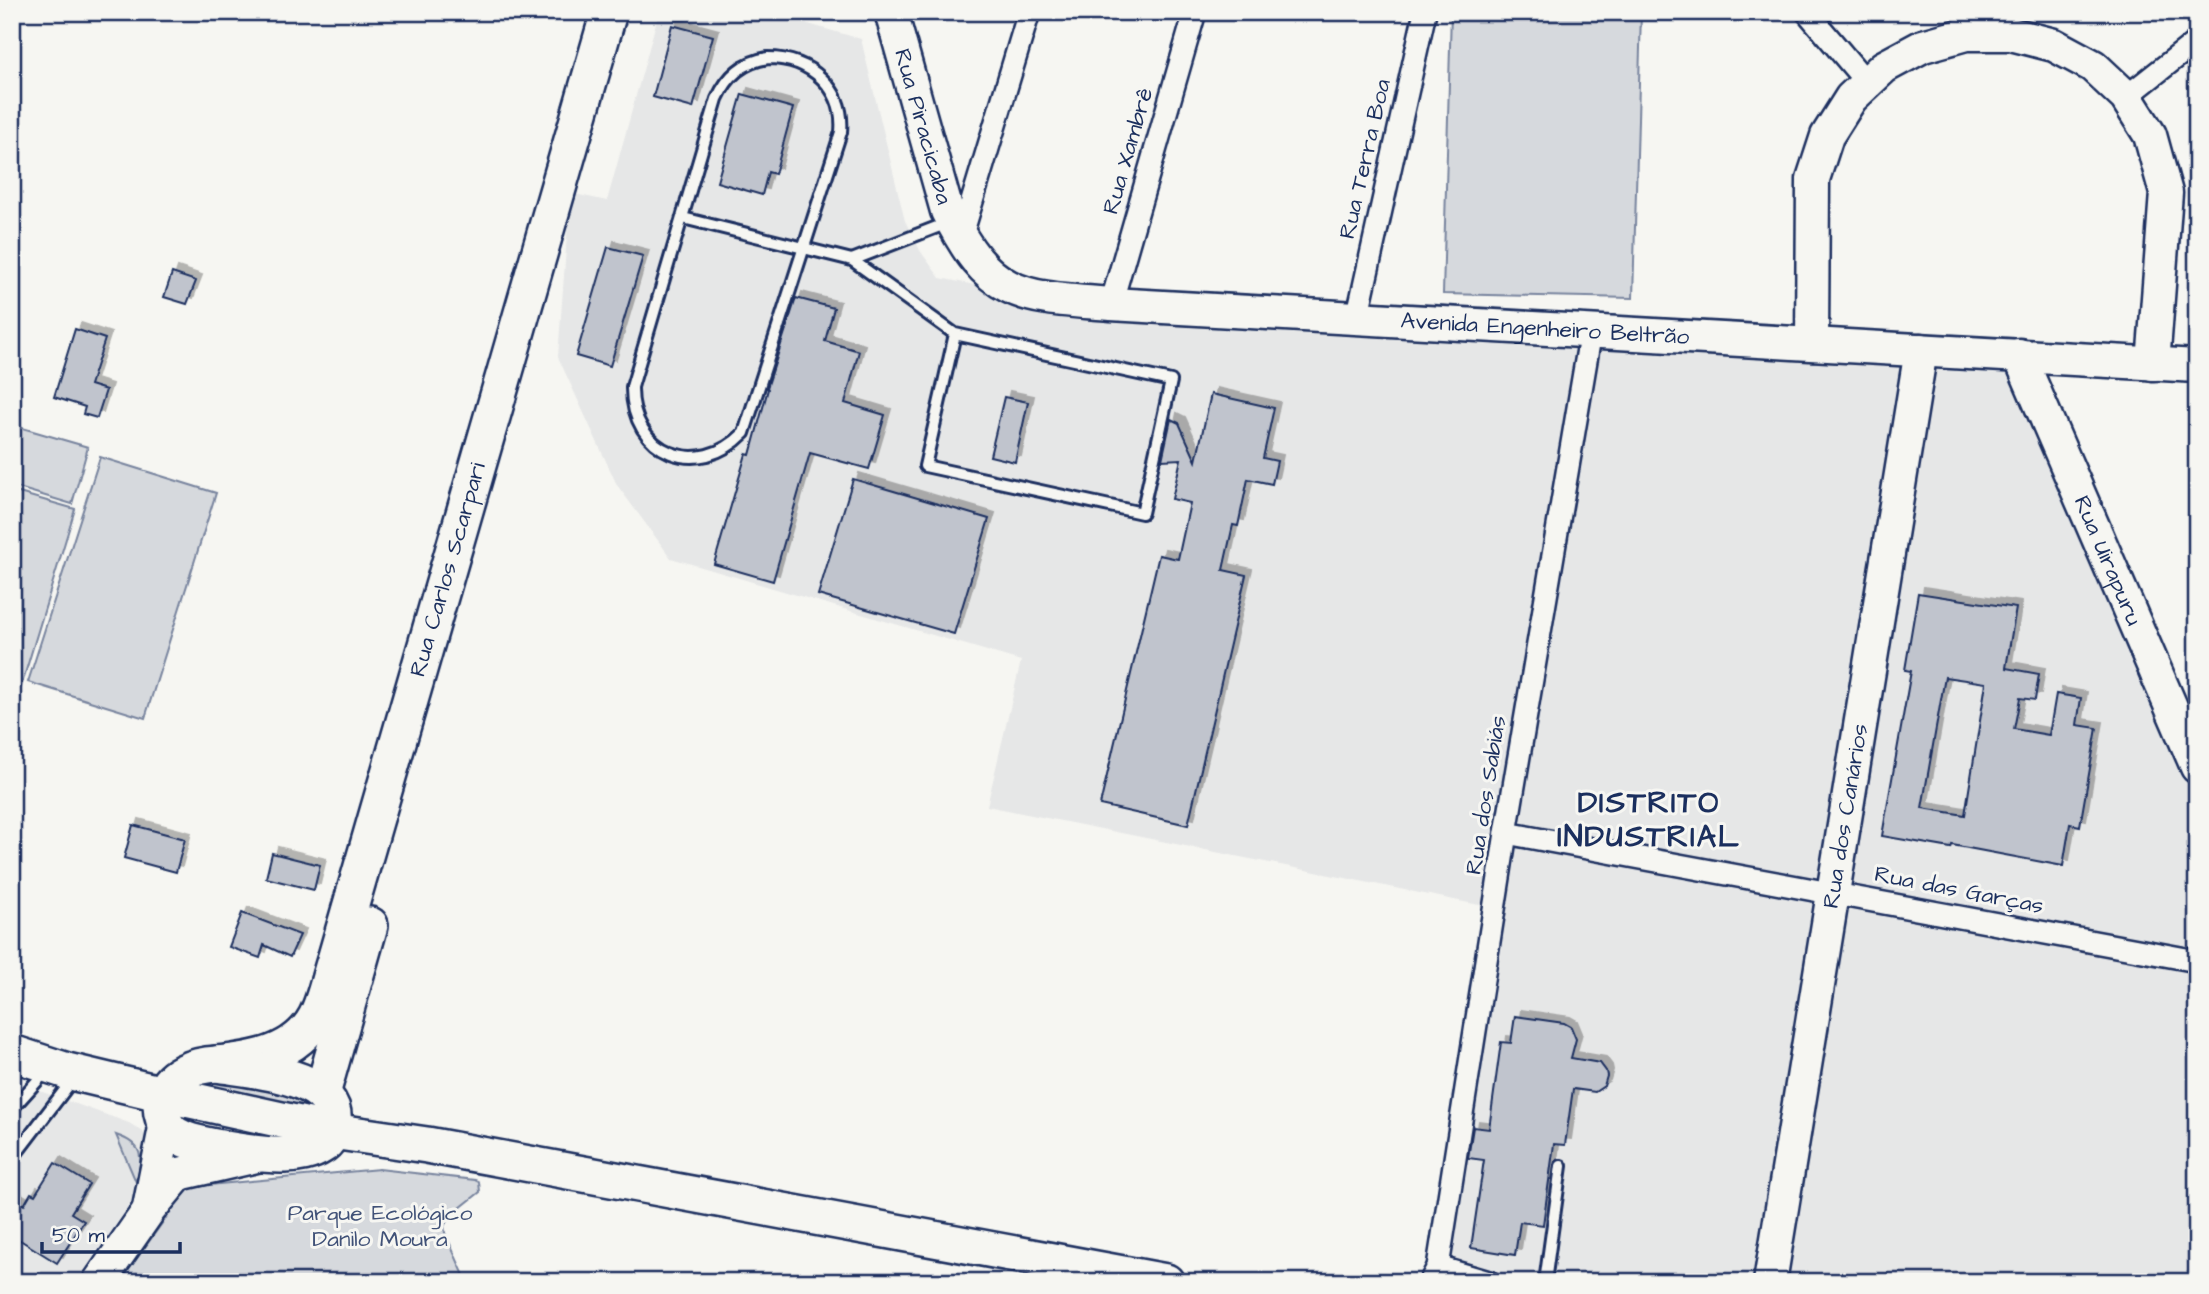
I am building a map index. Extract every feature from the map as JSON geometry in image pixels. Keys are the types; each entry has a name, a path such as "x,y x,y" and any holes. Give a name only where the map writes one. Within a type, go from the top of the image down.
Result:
{"main road":[{"name":"Rua Carlos Scarpari","path":"323,1120 358,924 609,12"},
{"name":"Rua Carlos Scarpari","path":"166,1104 185,1071 203,1065 256,1059 291,1044 303,1033 316,1017 358,924 632,12"},
{"path":"12,1053 166,1104 323,1120 427,1145 1166,1282"},
{"path":"217,1064 307,1082 323,1120"},
{"path":"166,1104 173,1134 186,1141 265,1154 286,1155 323,1120"}],"street":[{"name":"Rua Piracicaba","path":"891,12 943,201 957,230"},
{"path":"957,230 1029,12"},
{"name":"Rua Xambrê","path":"1111,304 1195,12"},
{"name":"Rua Terra Boa","path":"1357,318 1425,12"},
{"path":"1807,12 1867,83"},
{"path":"1812,344 1813,178 1827,136 1851,98 1884,67 1960,24 1991,23 2011,34 2054,45 2094,66 2126,97 2150,135 2166,193 2153,364"},
{"path":"2126,97 2197,41"},
{"name":"Avenida Engenheiro Beltrão","path":"957,230 989,273 1008,287 1025,295 1044,299 2197,366"},
{"name":"Rua dos Sabiás","path":"1434,1275 1591,331"},
{"name":"Rua dos Canários","path":"1770,1282 1921,350"},
{"name":"Rua Uirapuru","path":"2019,355 2197,767"},
{"name":"Rua das Garças","path":"1506,832 2197,961"},
{"path":"149,1210 166,1104"},
{"path":"99,1282 149,1210 179,1174 265,1154"},
{"path":"1434,1275 1489,1282"}],"lane":[{"path":"768,58 786,58 803,63 816,71 829,87 841,113 841,132 744,433 722,450 704,456 685,457 665,451 652,442 635,416 632,401 636,374 683,218 717,99 730,78 741,66 768,58"},
{"path":"683,218 852,260 955,334 1171,381 1142,513 925,466 955,334"},
{"path":"852,260 957,230"},
{"path":"12,1109 64,1071"},
{"path":"12,1159 64,1071"},
{"path":"1545,1282 1561,1166"}],"shaded area":[{"path":"659,12 766,12 861,39 905,221 921,252 940,278 1044,299 2019,355 2197,767 2197,1282 1489,1282 1438,1267 1494,908 987,806 1021,661 671,558 617,485 558,357 570,193 607,201"},
{"path":"12,1081 129,1123 142,1131 151,1142 141,1188 76,1282 12,1282"}],"green space":[{"path":"1451,12 1641,12 1633,298 1443,294"},
{"path":"12,425 88,447 72,504 12,486"},
{"path":"100,457 216,493 145,718 28,682"},
{"path":"12,491 75,509 21,687 12,684"},
{"path":"191,1079 310,1088 326,1123 179,1093"},
{"path":"116,1135 132,1143 139,1152 140,1165 136,1182"},
{"name":"Parque Ecológico Danilo Moura","path":"379,1169 479,1182 480,1192 450,1216 444,1226 467,1282 120,1282 188,1187"}],"building":[{"path":"672,25 713,36 693,108 653,97"},
{"path":"742,94 793,108 775,174 768,172 762,195 717,182"},
{"path":"608,247 643,256 610,366 576,356"},
{"path":"172,273 196,281 187,304 164,297"},
{"path":"796,298 834,308 825,341 859,351 845,403 885,415 869,469 810,453 773,581 714,564 746,454 750,455 767,388"},
{"path":"75,329 105,339 90,385 106,390 97,418 83,414 85,407 54,397"},
{"path":"1211,394 1274,408 1263,458 1277,461 1272,484 1248,479 1238,526 1233,525 1223,570 1246,575 1188,825 1100,805 1159,555 1178,559 1190,503 1172,499 1181,459 1162,460 1171,419 1179,423 1196,461"},
{"path":"1004,397 1028,402 1015,462 990,456"},
{"path":"853,479 989,519 954,634 818,595"},
{"path":"1918,593 2016,608 2006,668 2039,674 2035,700 2020,698 2014,729 2049,735 2056,694 2081,698 2077,725 2097,728 2080,826 2070,824 2063,866 1952,845 1951,848 1882,836 1911,671 1905,670","holes":["1945,677 1986,683 1965,815 1922,808"]},
{"path":"133,825 185,839 176,872 124,858"},
{"path":"272,853 320,865 314,890 266,878"},
{"path":"242,913 300,935 290,957 264,945 260,958 229,947"},
{"path":"1515,1016 1564,1023 1571,1027 1576,1039 1571,1058 1600,1063 1607,1076 1604,1086 1595,1092 1573,1089 1565,1145 1554,1144 1543,1225 1520,1222 1515,1255 1471,1248 1484,1160 1468,1158 1473,1127 1489,1129 1501,1042 1511,1043"},
{"path":"55,1163 89,1184 71,1213 84,1221 57,1263 12,1235 12,1198 24,1205 31,1193 35,1195"}],"district":[{"name":"DISTRITO INDUSTRIAL","path":"1649,820"}]}
